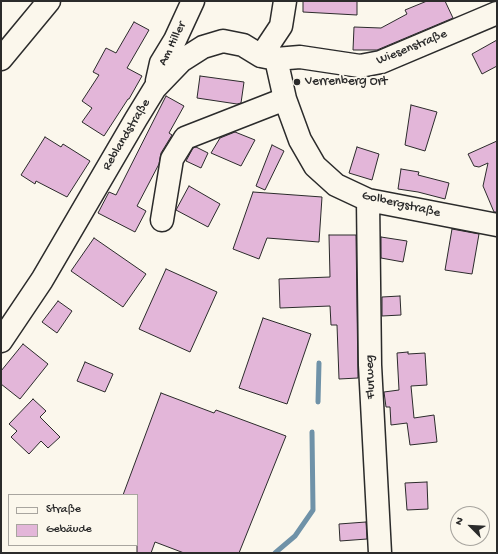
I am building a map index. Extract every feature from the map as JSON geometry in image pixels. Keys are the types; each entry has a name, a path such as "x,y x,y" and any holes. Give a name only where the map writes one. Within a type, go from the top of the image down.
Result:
{"street":[{"path":"1,59 49,1"},
{"name":"Am Hiller","path":"155,88 161,63 175,40 193,1"},
{"path":"269,57 281,26 285,1"},
{"name":"Wiesenstraße","path":"269,57 300,57 360,66 377,63 497,13"},
{"name":"Reblandstraße","path":"1,341 42,280 155,88 181,61 203,47 223,41 244,45 269,57"},
{"name":"Golbergstraße","path":"269,57 300,140 316,166 336,186 368,200 497,225"},
{"path":"162,220 172,159 185,138 285,99"},
{"name":"Flurweg","path":"368,200 370,365 380,553"}],"building":[{"path":"303,1 357,1 357,15 303,12"},
{"path":"427,1 445,1 453,18 377,50 353,50 354,27 381,28 407,14 405,10"},
{"path":"134,22 149,30 127,68 142,76 129,99 104,136 82,122 92,108 82,101 99,75 93,72 106,48 116,53"},
{"path":"497,40 497,66 482,74 472,54"},
{"path":"200,76 244,82 241,103 237,104 197,98"},
{"path":"166,96 184,106 169,133 172,135 161,153 159,164 137,206 146,211 135,232 98,213 109,192 116,195"},
{"path":"411,105 437,112 425,151 405,145"},
{"path":"235,132 255,140 241,166 211,153 220,138"},
{"path":"45,137 61,147 63,144 90,161 67,197 36,181 35,184 21,175"},
{"path":"497,141 497,212 494,212 483,186 488,163 479,167 474,166 468,154"},
{"path":"272,145 284,151 265,190 256,186"},
{"path":"196,147 208,153 201,168 186,161 193,148"},
{"path":"357,147 379,154 372,180 349,173"},
{"path":"401,169 419,172 418,175 449,183 445,199 418,192 398,189"},
{"path":"189,186 220,204 208,227 176,210"},
{"path":"253,192 322,197 319,242 267,238 259,259 233,249"},
{"path":"452,229 479,234 472,274 445,270"},
{"path":"329,235 356,235 358,378 339,379 337,325 331,325 330,306 280,308 279,279 330,277"},
{"path":"381,237 407,241 403,262 381,258"},
{"path":"94,238 146,274 123,307 71,271"},
{"path":"166,269 217,292 190,352 139,329"},
{"path":"400,296 401,315 382,316 382,297"},
{"path":"58,301 72,311 57,333 42,322"},
{"path":"263,318 311,334 287,404 239,388"},
{"path":"23,344 48,364 20,399 1,384 1,371"},
{"path":"408,352 408,354 425,353 427,385 411,386 414,418 434,415 437,442 410,445 407,423 391,425 390,407 386,407 384,392 399,390 397,353"},
{"path":"85,362 113,374 105,392 77,381"},
{"path":"161,393 214,413 216,410 286,436 239,553 184,553 155,542 151,553 137,553 138,494 123,494"},
{"path":"33,399 46,411 40,417 60,437 48,448 41,441 29,454 11,437 17,431 9,424"},
{"path":"427,482 428,509 407,510 405,483"},
{"path":"366,522 367,539 340,541 339,524"}],"waterway":[{"path":"318,402 319,363"},
{"path":"275,553 295,536 313,510 312,432"}],"place":[{"name":"Verrenberg Ort","path":"297,82"}]}
